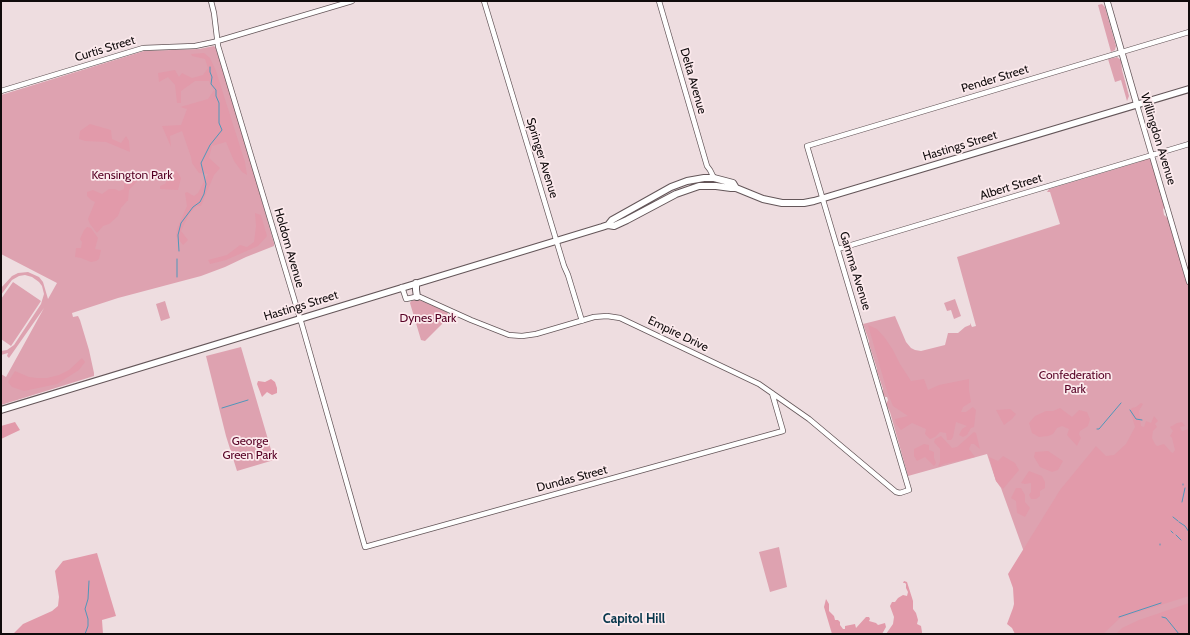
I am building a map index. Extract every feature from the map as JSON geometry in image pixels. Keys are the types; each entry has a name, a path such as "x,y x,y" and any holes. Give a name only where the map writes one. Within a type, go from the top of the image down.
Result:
{"main road":[{"name":"Willingdon Avenue","path":"1107,1 1137,104"},
{"name":"Hastings Street","path":"608,224 614,226 690,188 708,186 736,188 763,198 782,202 804,203 1189,88"},
{"name":"Hastings Street","path":"1,410 608,224 612,220 677,184 686,181 714,178 733,183 736,188"},
{"path":"416,283 418,297"}],"street":[{"name":"Holdom Avenue","path":"210,1 214,12 217,42 300,319 365,547"},
{"name":"Curtis Street","path":"1,91 143,48 195,46 217,42 352,1"},
{"name":"Springer Avenue","path":"484,1 556,241 582,321"},
{"name":"Delta Avenue","path":"659,1 707,166 714,178"},
{"name":"Pender Street","path":"808,146 1189,32"},
{"name":"Willingdon Avenue","path":"1137,104 1189,282"},
{"name":"Albert Street","path":"838,249 1189,144"},
{"name":"Gamma Avenue","path":"808,146 909,490"},
{"path":"704,178 707,166"},
{"path":"402,287 406,299 418,297"},
{"name":"Empire Drive","path":"418,297 510,335 532,335 594,317 607,316 620,318 751,380 808,419 896,492 900,493 909,490"},
{"name":"Dundas Street","path":"365,547 783,431 772,393"}],"green space":[{"path":"1102,4 1105,7 1116,46 1115,50 1111,52 1098,5"},
{"name":"Kensington Park","path":"214,46 216,48 245,142 274,246 201,276 118,298 72,313 73,317 78,316 80,320 89,350 94,376 1,405 1,374 6,377 44,308 9,358 7,356 8,353 1,355 1,351 7,350 14,345 41,304 44,294 42,286 39,282 32,277 25,275 19,276 12,280 1,295 1,288 12,276 18,273 28,272 39,277 43,282 48,299 57,283 1,254 1,95 144,51 199,49"},
{"path":"1117,57 1121,60 1129,96 1127,101 1121,80 1115,82 1108,59"},
{"name":"Confederation Park","path":"1147,158 1151,159 1165,207 1163,209 1164,215 1169,219 1189,289 1189,634 1037,634 1024,552 987,454 908,476 890,412 886,404 888,400 883,394 883,389 863,324 895,316 906,342 911,348 921,351 945,345 948,333 958,333 970,325 970,323 972,327 976,326 957,257 1060,224 1050,192 1047,192 1049,189 1139,162"},
{"path":"13,282 41,301 11,346 1,339 1,299"},
{"name":"Dynes Park","path":"417,299 447,312 448,314 442,324 425,341 421,340 410,303 411,301"},
{"path":"955,299 961,316 954,319 951,310 947,311 944,303"},
{"path":"165,301 170,318 161,321 156,304"},
{"name":"George Green Park","path":"241,347 274,460 237,471 226,436 206,356"},
{"path":"779,547 787,587 770,592 759,552"}],"shaded area":[{"path":"204,53 210,58 216,71 245,162 247,175 242,172 234,161 226,142 212,146 209,158 220,168 214,175 201,206 197,206 189,214 181,231 188,240 183,245 176,236 177,229 187,206 185,193 187,192 194,196 198,193 208,174 199,173 192,163 182,131 170,136 171,147 162,126 181,125 187,109 180,107 208,99 214,90 209,81 195,81 181,91 181,103 177,103 175,85 168,77 159,82 158,73 175,70 179,77 182,73 192,78 203,75 208,68 205,59 192,56 191,54"},
{"path":"90,124 111,130 112,139 121,143 126,136 129,141 130,152 106,142 85,141 79,139 80,131"},
{"path":"176,170 181,178 178,190 160,189 160,186 165,184"},
{"path":"135,172 138,180 129,190 128,201 121,208 118,216 109,224 103,226 97,233 88,219 95,202 87,196 87,192 93,190 102,194 109,189 119,191 122,190 124,189 124,182 128,178 128,175 133,177"},
{"path":"255,213 261,215 267,236 258,246 226,260 210,264 208,260 227,255 240,245 247,247 254,242 256,226"},
{"path":"87,227 91,228 98,238 95,249 101,250 99,259 91,262 75,257 76,248 81,248 82,242 80,239"},
{"path":"868,325 877,329 885,338 911,381 924,379 928,390 939,385 969,379 971,402 963,407 961,412 966,412 973,407 976,410 974,427 971,428 967,435 963,437 959,435 962,429 967,426 956,422 951,440 947,440 946,433 940,432 935,437 930,439 925,434 926,429 912,423 901,430 896,424 895,419 908,416 893,406 887,391"},
{"path":"82,358 85,362 79,370 57,384 24,391 12,387 8,382 15,371 29,377 37,378 47,378 59,375 69,370"},
{"path":"271,379 275,382 277,393 272,395 267,392 262,397 257,384 258,381 265,382"},
{"path":"1141,403 1143,404 1139,411 1141,426 1144,427 1146,421 1151,423 1154,416 1158,421 1155,424 1157,427 1153,431 1152,438 1157,446 1164,444 1173,453 1175,450 1172,438 1170,436 1173,431 1170,427 1182,422 1185,426 1180,427 1182,431 1189,429 1189,596 1120,618 1103,634 1015,634 1012,628 1007,624 1014,604 1013,588 1008,574 1060,490 1096,446 1106,456 1114,455 1126,444 1135,427 1130,410"},
{"path":"1060,408 1072,417 1079,410 1087,412 1090,419 1088,426 1080,431 1079,434 1081,438 1077,446 1067,435 1069,429 1062,426 1057,428 1053,434 1048,436 1039,437 1032,433 1029,423 1035,416 1046,411 1053,411"},
{"path":"1010,409 1016,414 1004,425 996,410"},
{"path":"15,422 20,430 1,439 1,426"},
{"path":"974,432 976,433 980,449 974,444 971,444 969,449 975,457 944,464 938,467 940,462 940,449 934,442 935,439 941,436 952,448 957,447"},
{"path":"924,444 929,445 929,450 934,452 936,463 934,466 925,457 917,461 914,456 914,449"},
{"path":"1048,451 1063,461 1058,470 1052,472 1040,467 1034,457 1035,452"},
{"path":"1003,456 1015,463 1019,470 1003,489 996,481 989,457 998,461"},
{"path":"1029,471 1042,476 1045,482 1045,488 1040,491 1040,496 1036,499 1031,499 1029,495 1031,492 1031,483 1021,483"},
{"path":"1016,488 1021,488 1025,495 1025,502 1030,508 1025,517 1017,513 1016,501 1011,498"},
{"path":"97,553 116,616 102,620 103,634 13,634 23,624 52,611 58,606 59,597 55,571 63,561"},
{"path":"904,581 907,582 913,601 913,609 918,620 917,624 921,626 922,634 886,634 893,624 894,617 890,606 892,602 895,602 903,595 907,596 908,592 906,584 903,583"},
{"path":"826,599 829,604 829,611 834,616 835,620 840,622 843,629 845,629 845,626 855,624 856,628 866,617 869,617 869,621 878,625 885,623 886,627 882,634 832,634 824,607"},
{"path":"1189,603 1189,634 1116,634 1122,628 1139,620"}],"waterway":[{"path":"179,251 178,235 181,223 193,207 200,202 204,194 206,184 201,163 210,145 222,130 219,123 219,103 216,96 216,90 211,84 212,77 210,67"},
{"path":"177,259 177,277"},
{"path":"222,408 248,400"},
{"path":"1097,429 1099,429 1121,403"},
{"path":"1130,410 1136,419 1142,420"},
{"path":"1182,502 1185,488"},
{"path":"1173,517 1178,521"},
{"path":"1179,522 1185,526 1189,532"},
{"path":"1176,535 1181,540"},
{"path":"85,634 88,626 88,619 85,609 88,599 89,581"},
{"path":"1119,617 1161,603"},
{"path":"1162,617 1166,618 1179,634"}],"district":[{"name":"Capitol Hill","path":"634,619"}]}
